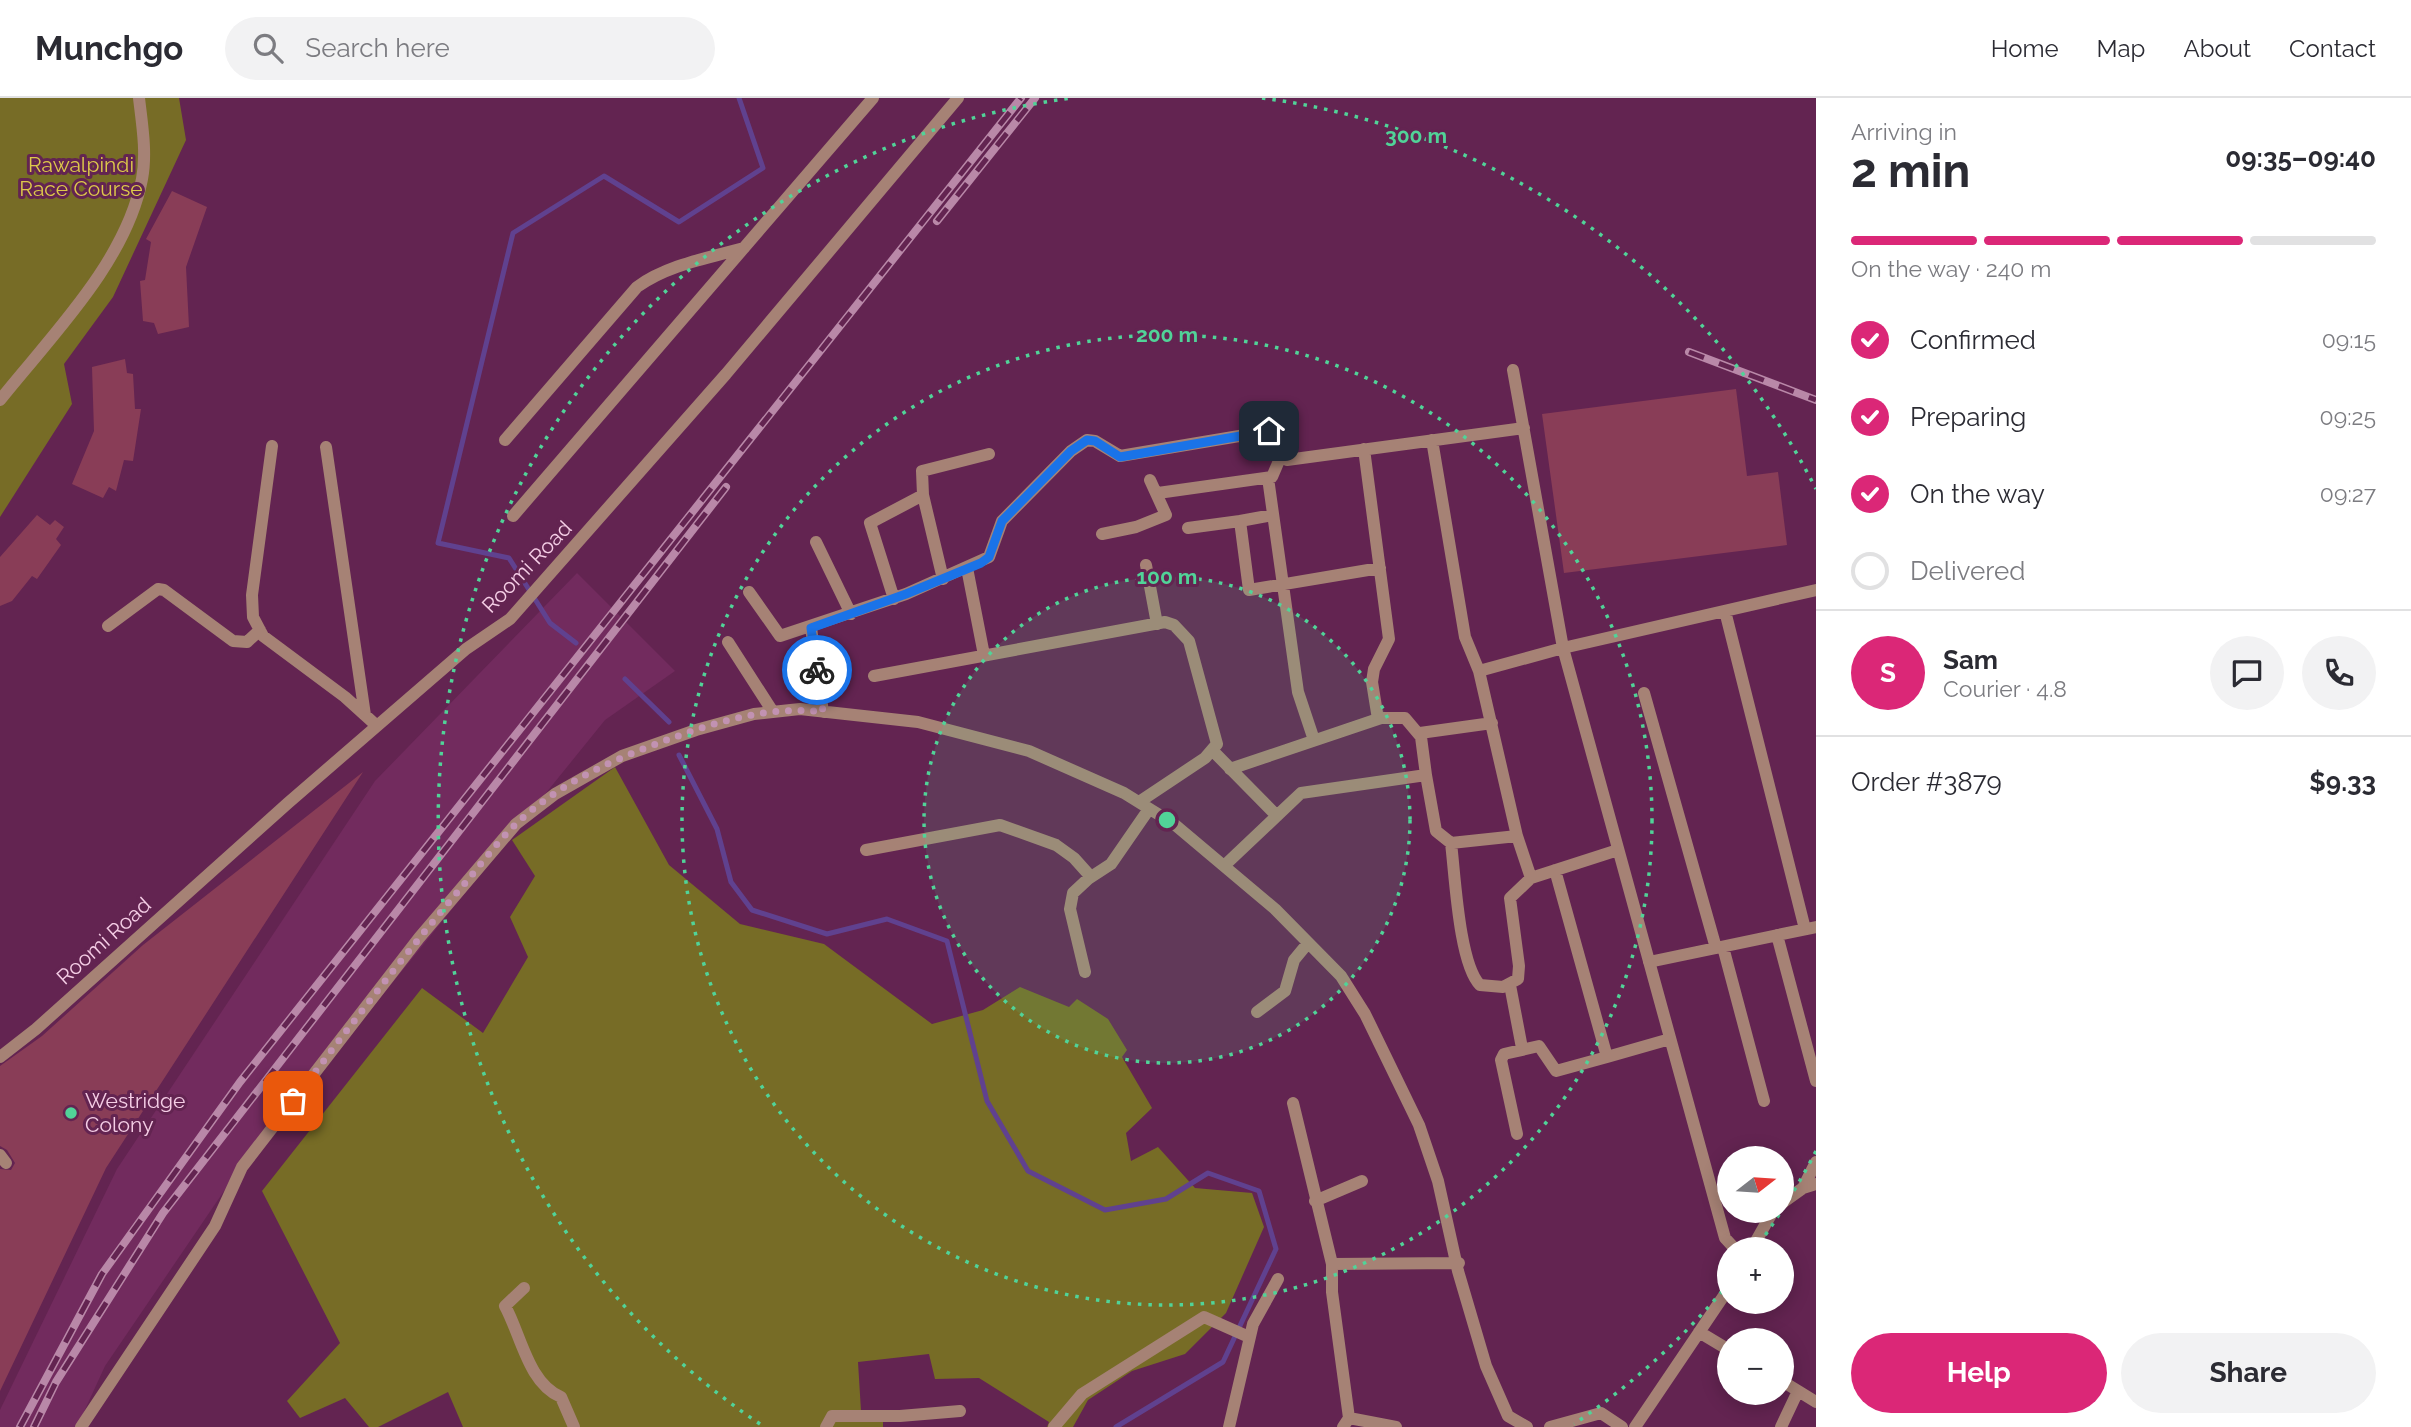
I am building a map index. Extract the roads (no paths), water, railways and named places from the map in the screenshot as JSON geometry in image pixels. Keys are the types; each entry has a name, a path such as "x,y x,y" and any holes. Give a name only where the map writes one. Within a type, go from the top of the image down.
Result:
{"street":[{"path":"0,400 55,334 98,275 120,238 142,178 143,132 139,98"},
{"path":"513,516 873,98"},
{"name":"Roomi Road","path":"0,1057 36,1029 466,649 510,619 726,374 958,98"},
{"path":"505,440 637,287 650,277 744,248"},
{"path":"1513,370 1563,648 1725,1237"},
{"path":"749,592 780,636 894,599 943,579 989,557 1002,521 1071,451 1087,440 1095,441 1120,457 1269,431 1282,456 1287,460 1524,428"},
{"path":"1432,440 1465,637 1479,671 1517,836 1531,878"},
{"path":"272,446 252,595 253,617 263,636 377,726"},
{"path":"326,447 365,715"},
{"path":"1364,449 1390,639 1374,669 1372,682 1378,719"},
{"path":"943,579 923,495 922,471 989,454"},
{"path":"1158,493 1272,477 1282,456"},
{"path":"1268,478 1298,692 1314,740"},
{"path":"1102,534 1136,527 1166,515 1150,480"},
{"path":"894,599 870,523 923,495"},
{"path":"1188,528 1273,515"},
{"path":"1240,521 1249,590 1380,568"},
{"path":"816,542 851,614"},
{"path":"1146,565 1157,624"},
{"path":"967,568 984,655"},
{"path":"108,626 158,589 164,590 233,641 247,642 260,630"},
{"path":"1479,671 1563,648 1816,590"},
{"path":"1649,962 1811,928 1725,611"},
{"path":"874,676 1157,624 1174,625 1189,641 1217,744 1213,751 1144,806 1111,864 1073,893 1070,909 1086,972"},
{"path":"811,628 823,712"},
{"path":"728,642 773,712"},
{"path":"1644,693 1764,1101"},
{"path":"81,1427 215,1226 242,1167 419,938 516,824 555,794 622,756 695,730 773,712 800,709 918,722 1018,748 1124,793 1225,865 1308,943 1340,976 1365,1014 1419,1125 1438,1181 1475,1331 1500,1402 1508,1416 1527,1427"},
{"path":"1230,769 1378,719 1405,718 1420,733 1436,831 1451,843 1460,919 1471,973 1480,985 1510,985 1518,979 1519,966 1510,898 1531,878 1618,850"},
{"path":"1420,733 1492,723"},
{"path":"1213,751 1277,816"},
{"path":"1225,865 1301,793 1426,775"},
{"path":"866,850 1000,825 1056,845 1074,858 1091,877"},
{"path":"1451,843 1517,836"},
{"path":"1555,870 1607,1057"},
{"path":"1777,935 1816,1081"},
{"path":"1257,1012 1278,1000 1285,991 1294,960 1308,943"},
{"path":"1510,985 1522,1048"},
{"path":"1517,1134 1501,1060 1504,1054 1539,1046 1556,1071 1670,1039"},
{"path":"1293,1103 1332,1264 1332,1292 1346,1422 1396,1427"},
{"path":"1794,1196 1810,1186 1816,1162"},
{"path":"1315,1201 1362,1181"},
{"path":"1332,1264 1459,1263"},
{"path":"1229,1427 1249,1337 1278,1279"},
{"path":"524,1288 505,1306 534,1371 548,1391 561,1397 574,1427"},
{"path":"1635,1427 1717,1306"},
{"path":"1054,1427 1082,1394 1204,1317 1249,1337"},
{"path":"1699,1332 1717,1343"},
{"path":"1794,1388 1816,1402"},
{"path":"1781,1427 1798,1391"},
{"path":"826,1427 832,1416 900,1416 960,1411"},
{"path":"1550,1427 1601,1413 1622,1427"}],"waterway":[{"path":"576,643 550,623 509,558 438,543 513,233 604,176 679,222 763,168 739,98"},
{"path":"625,679 669,722"},
{"path":"679,755 717,829 731,882 752,910 827,934 887,919 947,941 987,1101 1028,1171 1105,1210 1166,1199 1208,1173 1259,1191 1276,1249 1223,1362 1116,1427"}],"railway":[{"path":"20,1427 102,1274 240,1082 1021,98"},
{"path":"937,221 1035,98"},
{"path":"1689,352 1816,400"},
{"path":"34,1427 56,1382 163,1213 726,487"}],"place":[{"name":"Westridge Colony","path":"71,1113"}],"park label":[{"name":"Rawalpindi Race Course","path":"81,177"}]}
